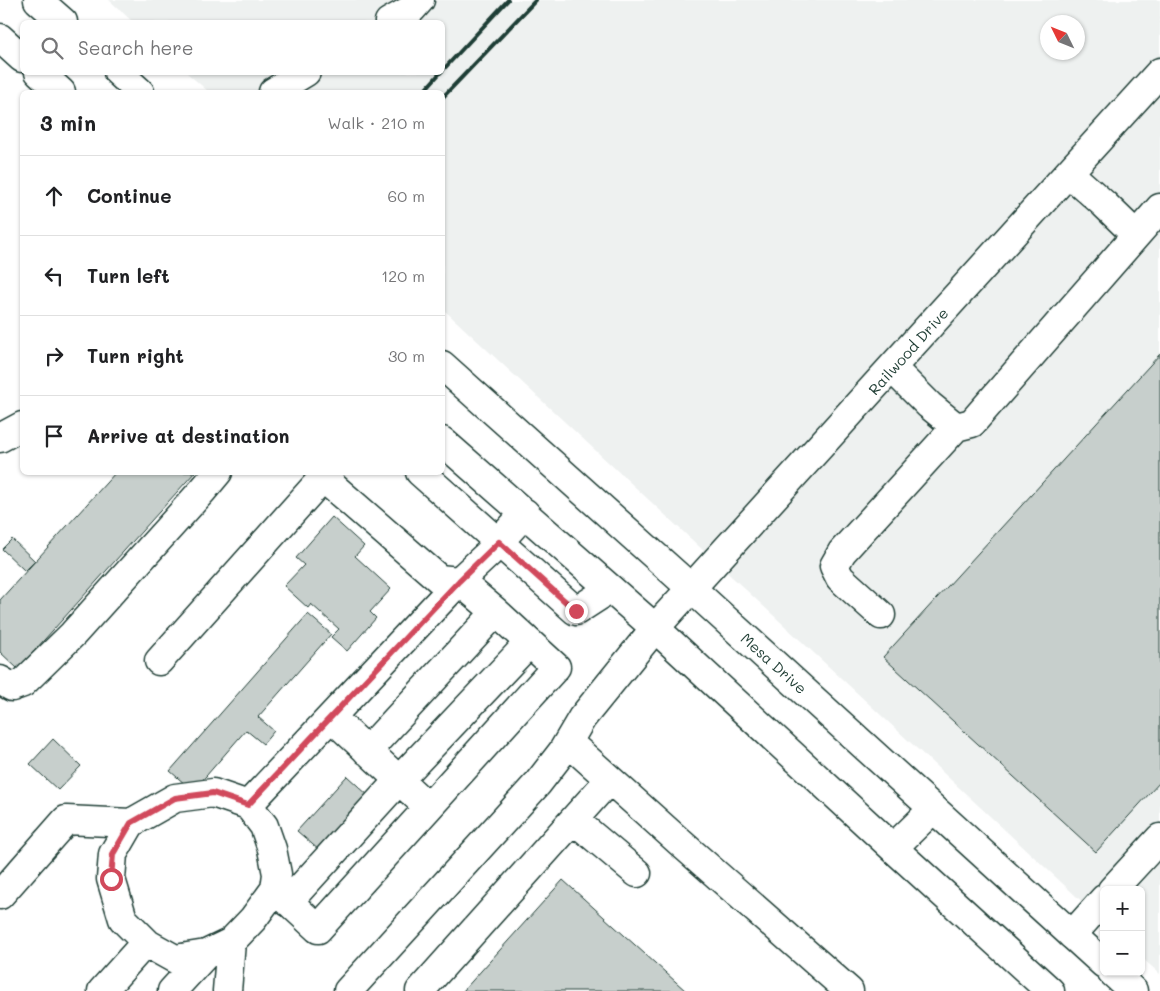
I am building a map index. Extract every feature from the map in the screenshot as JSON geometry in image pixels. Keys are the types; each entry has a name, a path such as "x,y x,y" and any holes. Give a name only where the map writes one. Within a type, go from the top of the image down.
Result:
{"main road":[{"path":"38,0 60,20"},
{"path":"393,20 412,9 420,0"},
{"path":"0,38 20,56"},
{"name":"Railwood Drive","path":"348,991 538,784 562,752 582,718 655,628 1160,72"},
{"path":"42,75 59,90"},
{"path":"121,75 138,90"},
{"path":"276,90 301,75"},
{"path":"1069,173 1136,235"},
{"path":"881,615 840,578 834,566 842,552 956,427 972,423 1160,208"},
{"name":"Mesa Drive","path":"445,368 692,588 1100,960"},
{"path":"892,368 929,405 956,427"},
{"path":"0,438 20,427"},
{"path":"445,443 655,628 1050,991"},
{"path":"0,680 12,687 23,683 74,634 216,475"},
{"path":"159,661 326,475"},
{"path":"328,475 330,484 440,579 459,581 496,612 556,668 318,930 282,896 272,849 264,826 248,805 213,793 175,798 131,823 113,854 111,879 123,919 148,944 174,959 206,954 231,942 253,920 282,896 399,780 529,643"},
{"path":"423,475 576,611 610,589"},
{"path":"248,805 525,513"},
{"path":"367,751 496,612"},
{"path":"331,717 428,807"},
{"path":"568,742 849,991"},
{"path":"420,991 609,780"},
{"path":"893,848 933,809"},
{"path":"0,895 66,820 131,823"},
{"path":"574,820 636,874"},
{"path":"1116,886 1160,838"},
{"path":"1072,935 1100,904"},
{"path":"102,991 146,942"},
{"path":"227,991 231,942"},
{"path":"172,991 206,954"},
{"path":"1116,976 1132,991"}],"shaded area":[{"path":"109,0 1160,0 1160,974 1145,961 1145,886 1100,886 1100,918 445,311 445,90 207,90 189,75 445,75 445,20 131,20"}],"building":[{"path":"1160,354 1160,782 1096,852 883,657"},
{"path":"113,475 192,475 18,669 0,652 0,600"},
{"path":"332,517 364,546 355,556 391,589 370,612 376,618 347,651 331,637 339,629 311,604 308,608 284,586 304,565 296,558"},
{"path":"12,539 35,561 25,571 2,549"},
{"path":"308,614 331,634 258,717 274,731 263,744 246,730 193,791 170,771"},
{"path":"53,739 81,766 58,790 30,764"},
{"path":"347,776 369,796 320,851 297,831"},
{"path":"563,880 686,991 463,991"}],"railway":[{"path":"445,68 508,0"},
{"path":"445,95 536,0"},
{"path":"425,90 438,75"}],"route":[{"path":"111,879 113,854 131,823 175,798 213,793 248,805 459,581 499,542 576,611"}]}
